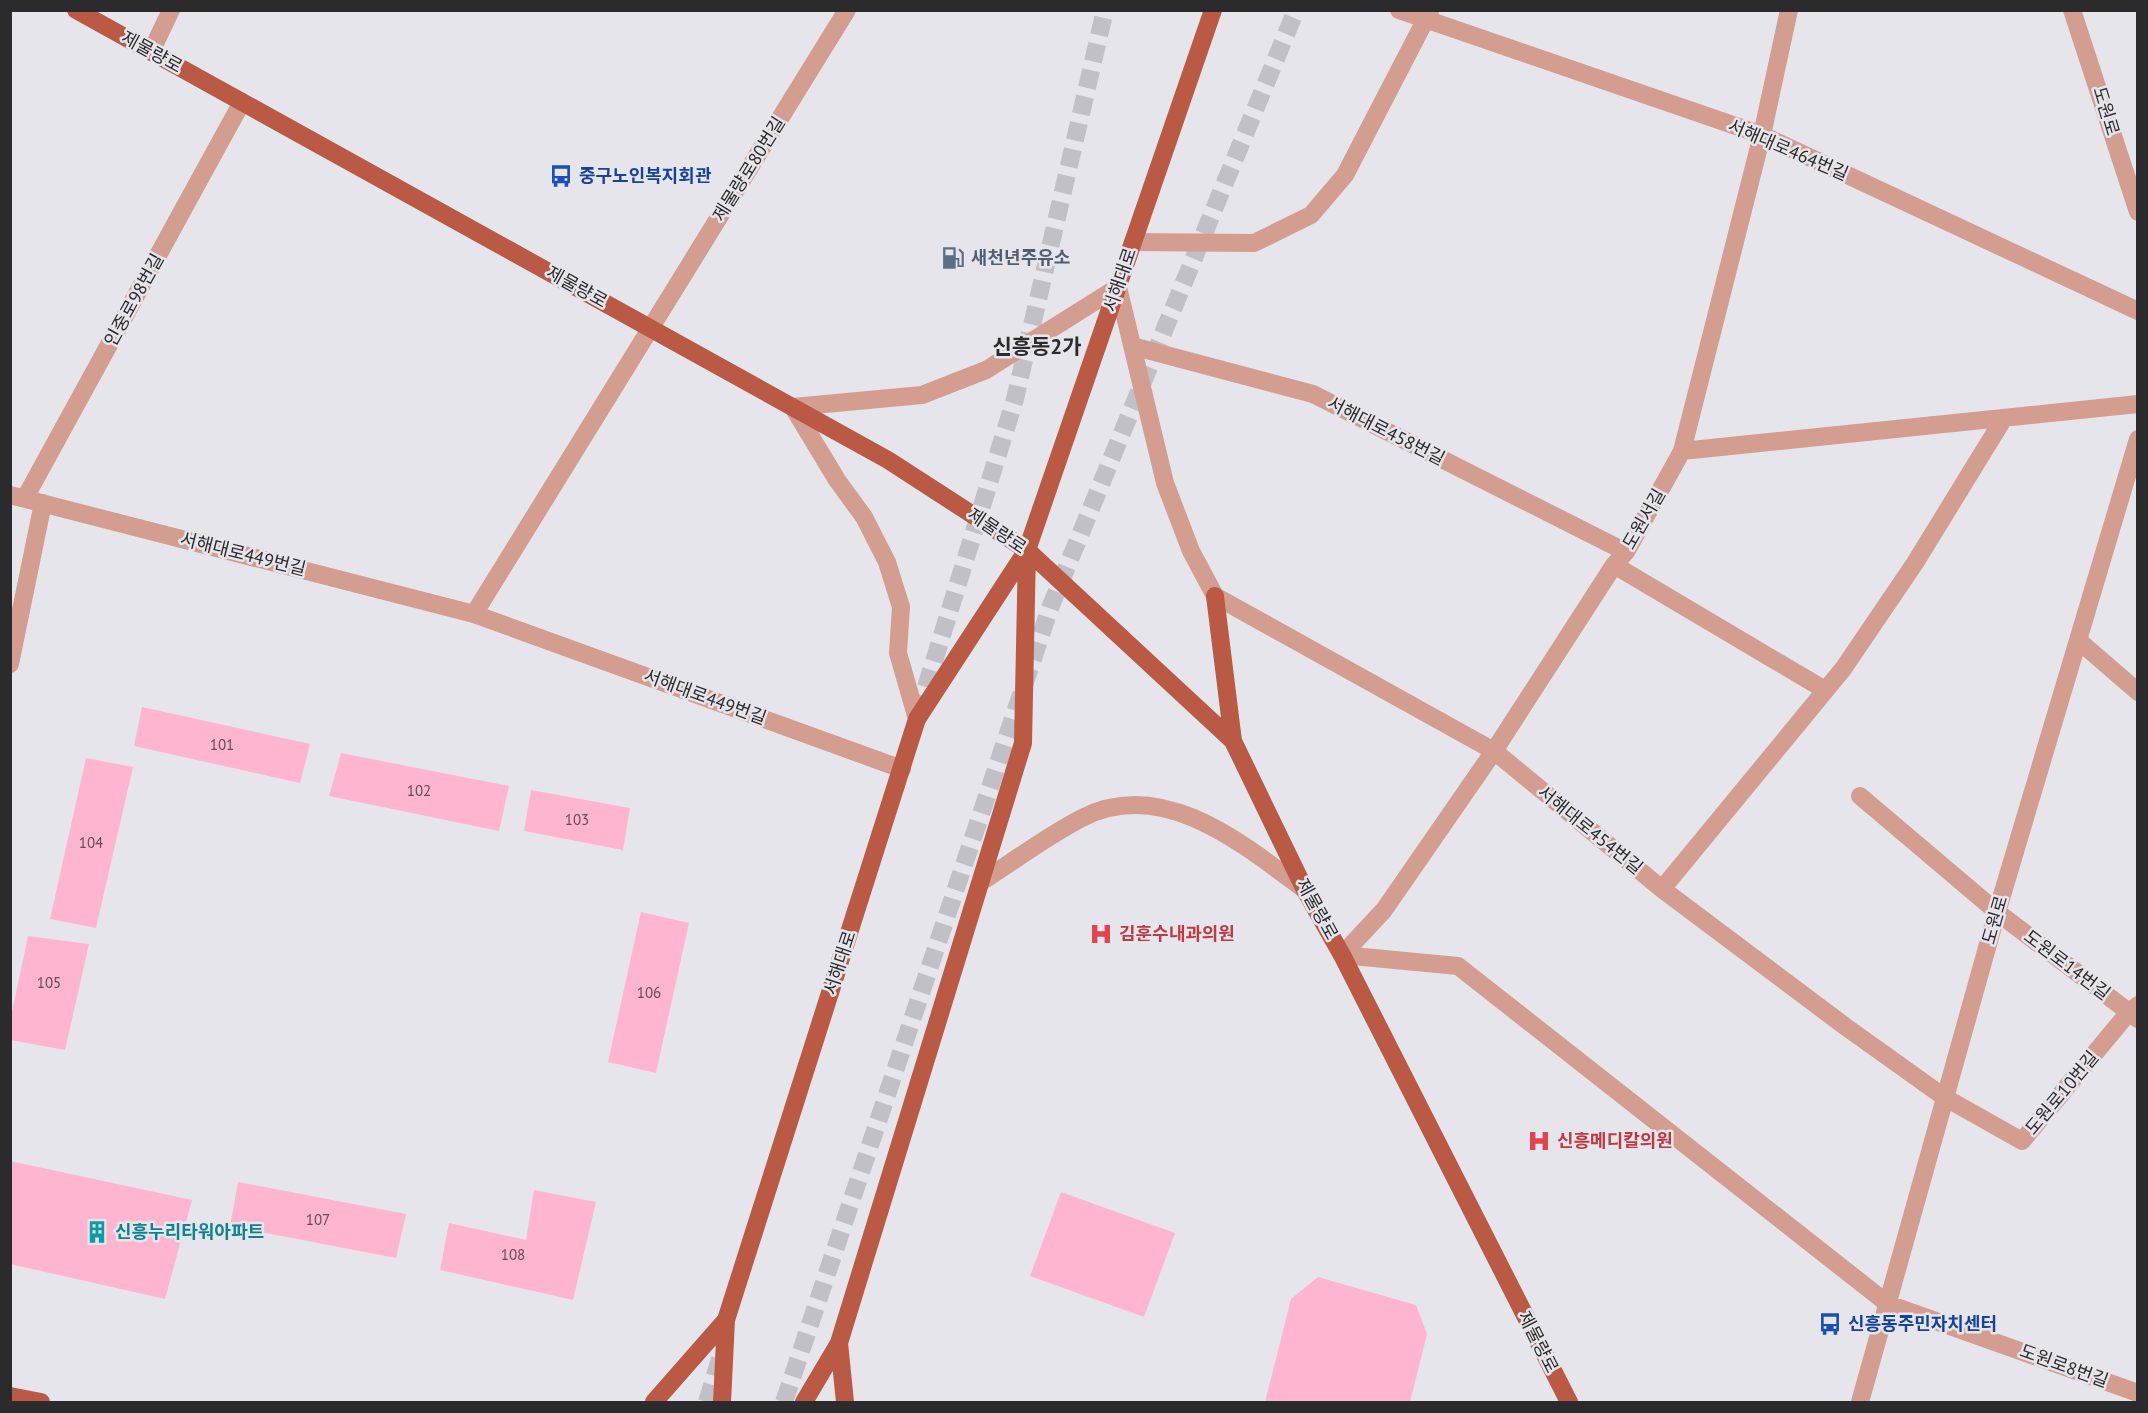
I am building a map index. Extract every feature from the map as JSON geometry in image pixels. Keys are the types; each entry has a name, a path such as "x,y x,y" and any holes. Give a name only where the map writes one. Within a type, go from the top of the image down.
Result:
{"main road":[{"name":"제물량로","path":"76,10 888,459 1027,550 1233,741 1305,890 1342,955 1569,1402"},
{"name":"서해대로","path":"722,1402 726,1320 916,719 1027,550 1213,10"},
{"name":"서해대로","path":"804,1402 839,1343 1023,743 1027,550"},
{"path":"1215,596 1233,741"},
{"path":"654,1402 726,1320"},
{"path":"839,1343 845,1402"},
{"path":"10,1396 41,1402"}],"street":[{"path":"151,52 171,10"},
{"name":"제물량로80번길","path":"651,328 847,10"},
{"name":"서해대로464번길","path":"1400,10 1427,15 1762,135 2138,311"},
{"name":"도원서길","path":"1342,955 1384,910 1494,751 1620,559 1682,451 1762,135 1789,10"},
{"name":"도원로","path":"2072,10 2138,212"},
{"path":"1133,242 1254,243 1311,215 1345,175 1427,15"},
{"name":"인중로98번길","path":"10,664 26,499 242,102"},
{"path":"916,719 898,653 901,607 887,562 864,517 837,480 793,407 922,394 986,370 1118,287 1165,483 1191,551 1215,596"},
{"path":"474,614 651,328"},
{"name":"서해대로458번길","path":"1132,346 1313,394 1620,559 1825,690"},
{"path":"1682,451 2138,404"},
{"path":"1662,889 1843,669 1915,563 2004,418"},
{"name":"도원로","path":"1860,1402 1997,912 2138,439"},
{"name":"서해대로449번길","path":"26,499 474,614 902,769"},
{"name":"서해대로454번길","path":"1215,596 1494,751 1662,889 1944,1097"},
{"path":"2079,641 2138,692"},
{"name":"도원로14번길","path":"1860,796 1997,912 2135,1012"},
{"path":"981,882 1083,817 1127,804 1173,809 1240,842 1305,890"},
{"name":"도원로8번길","path":"1342,955 1458,966 1888,1304 2138,1393"},
{"name":"도원로10번길","path":"1944,1097 2022,1141 2135,1012"}],"building":[{"path":"142,707 310,744 300,783 134,746"},
{"path":"341,753 509,786 499,831 329,796"},
{"path":"86,758 133,767 96,928 50,919"},
{"path":"531,790 630,808 623,850 524,831"},
{"path":"641,912 689,923 656,1073 608,1062"},
{"path":"28,936 89,944 65,1050 10,1040 10,1021"},
{"name":"신흥누리타워아파트","path":"10,1161 192,1200 165,1299 10,1264"},
{"path":"238,1182 406,1214 396,1258 230,1226"},
{"path":"534,1190 596,1202 573,1300 440,1270 449,1223 526,1240"},
{"path":"1061,1192 1175,1233 1144,1317 1030,1276"},
{"path":"1318,1277 1416,1305 1427,1334 1410,1402 1265,1402 1291,1299"}],"tunnel":[{"path":"918,713 1015,399 1105,10"},
{"path":"784,1402 1050,608 1296,10"},
{"path":"707,1402 721,1356"}],"place":[{"name":"중구노인복지회관","path":"561,176"},
{"name":"새천년주유소","path":"953,258"},
{"name":"김훈수내과의원","path":"1101,934"},
{"name":"신흥메디칼의원","path":"1539,1141"},
{"name":"신흥누리타워아파트","path":"97,1232"},
{"name":"신흥동주민자치센터","path":"1830,1324"}],"district":[{"name":"신흥동2가","path":"1037,347"}]}
